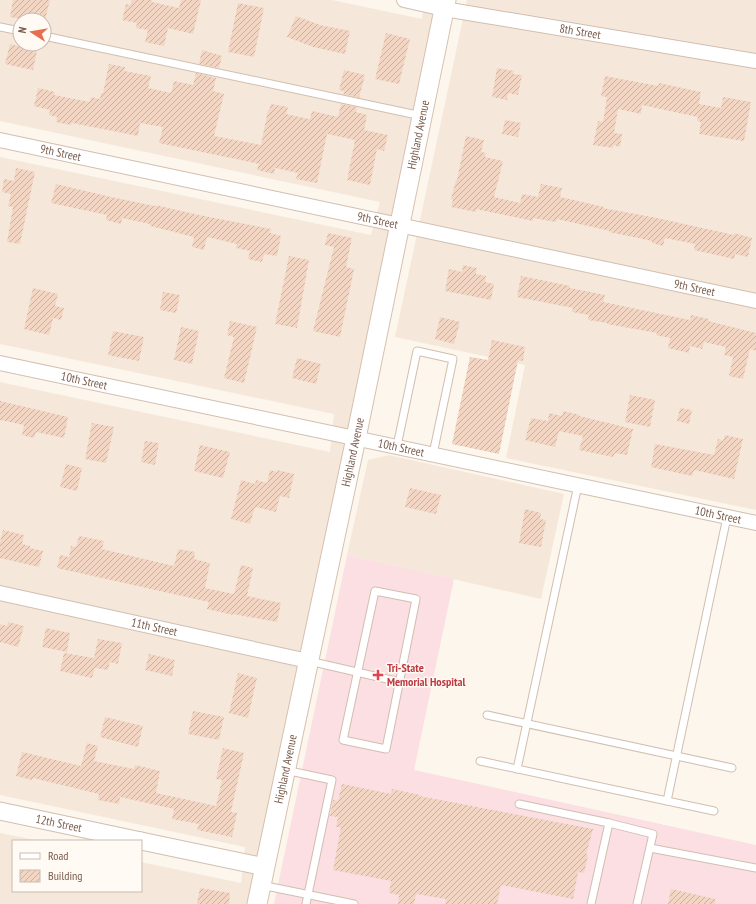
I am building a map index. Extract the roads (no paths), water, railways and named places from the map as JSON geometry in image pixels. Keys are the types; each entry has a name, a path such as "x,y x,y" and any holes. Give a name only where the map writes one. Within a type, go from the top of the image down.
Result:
{"main road":[{"name":"Highland Avenue","path":"257,904 356,438 445,4"}],"street":[{"name":"8th Street","path":"404,0 445,4 756,61"},
{"name":"9th Street","path":"0,140 756,300"},
{"name":"10th Street","path":"0,363 756,523"},
{"name":"11th Street","path":"0,593 308,661"},
{"name":"12th Street","path":"0,811 136,840"},
{"name":"12th Street","path":"142,841 263,876"}],"lane":[{"path":"0,27 12,29"},
{"path":"52,38 422,116"},
{"path":"397,446 417,351 454,359 433,454"},
{"path":"517,769 578,485"},
{"path":"667,801 727,517"},
{"path":"375,591 416,599 386,749 343,740 357,672 375,591"},
{"path":"308,661 400,682"},
{"path":"487,715 732,768"},
{"path":"480,761 714,811"},
{"path":"285,770 332,780 306,904"},
{"path":"519,804 653,834 637,904"},
{"path":"591,904 609,823"},
{"path":"650,848 756,868"},
{"path":"263,876 308,895 351,904"}],"place":[{"name":"Tri-State Memorial Hospital","path":"378,675"}]}
